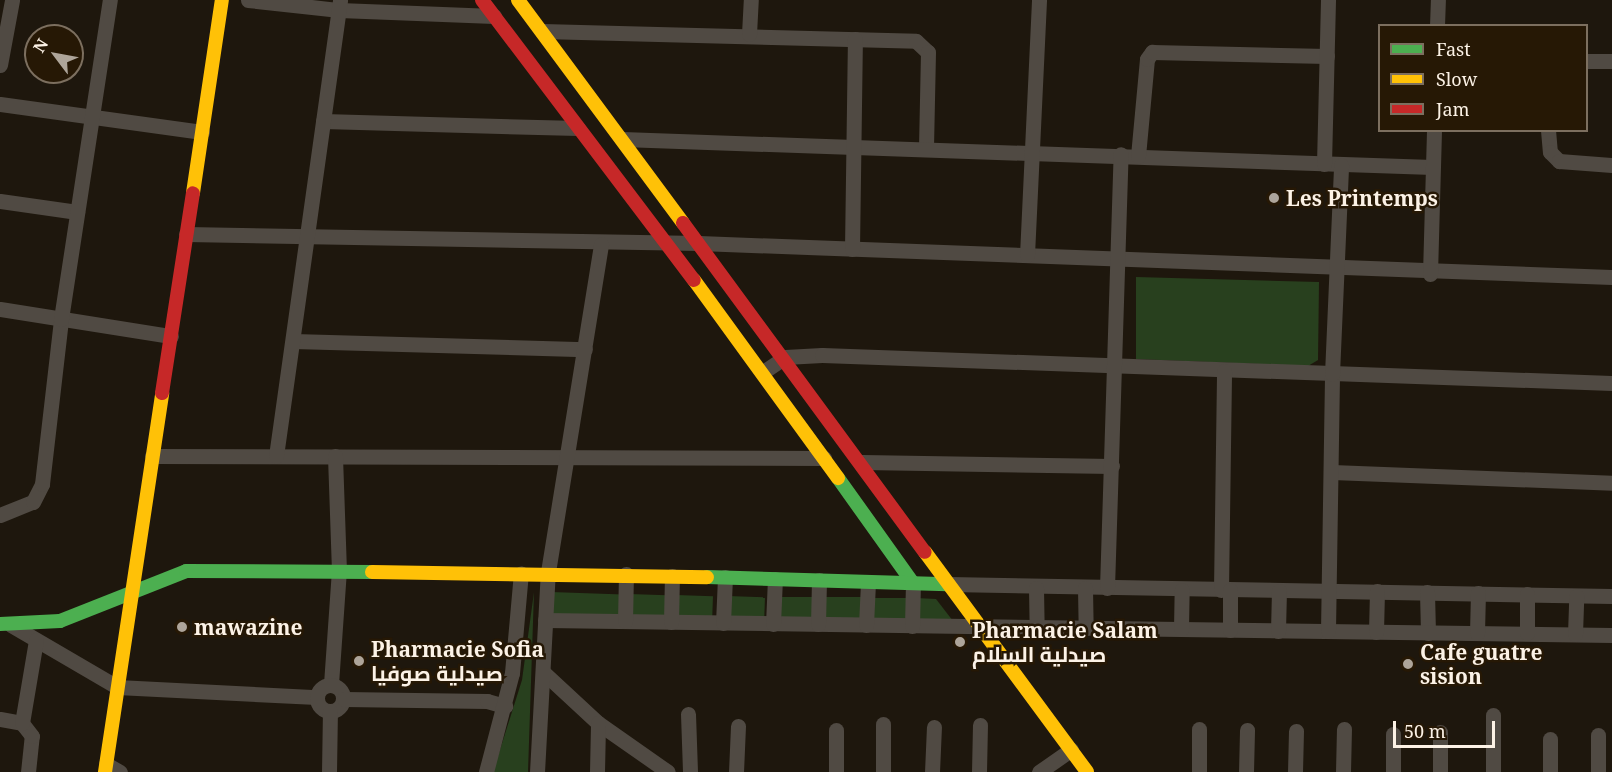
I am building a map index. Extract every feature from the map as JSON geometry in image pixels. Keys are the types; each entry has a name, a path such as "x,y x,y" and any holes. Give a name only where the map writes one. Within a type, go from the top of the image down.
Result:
{"street":[{"path":"0,65 12,0"},
{"path":"0,515 24,508 39,495 61,319 110,0"},
{"path":"110,769 117,687 222,0"},
{"path":"248,0 494,16"},
{"path":"482,0 663,243 763,372 913,583 912,626"},
{"path":"518,0 785,357 1087,772"},
{"path":"749,34 751,0"},
{"path":"1027,255 1039,0"},
{"path":"1324,164 1328,0"},
{"path":"1437,24 1438,0"},
{"path":"276,456 340,5"},
{"path":"542,32 749,34 908,40 926,48 926,148"},
{"path":"852,249 855,39"},
{"path":"1138,156 1147,59 1152,52 1327,56"},
{"path":"1588,61 1612,61"},
{"path":"0,104 92,119 202,132"},
{"path":"323,121 578,128"},
{"path":"1430,274 1434,132"},
{"path":"1548,132 1550,152 1559,161 1612,165"},
{"path":"621,139 1121,154 1341,165 1433,167"},
{"path":"1107,588 1116,365 1121,154"},
{"path":"1328,631 1332,374 1340,270 1341,165"},
{"path":"0,201 77,212"},
{"path":"186,234 306,233 601,244 699,243 1118,258 1430,274 1612,278"},
{"path":"537,772 548,572 601,244"},
{"path":"0,309 171,336"},
{"path":"293,341 585,349"},
{"path":"763,372 785,357 1116,365 1612,383"},
{"path":"1224,370 1225,590 1230,630"},
{"path":"152,456 824,458"},
{"path":"331,684 339,571 335,456"},
{"path":"862,462 1112,466"},
{"path":"1332,472 1612,483"},
{"path":"6,624 60,621 186,572 548,572 1036,588 1612,596"},
{"path":"486,772 505,706 516,642 521,573"},
{"path":"625,621 626,574"},
{"path":"670,622 672,576"},
{"path":"723,623 724,577"},
{"path":"773,624 775,579"},
{"path":"818,624 819,580"},
{"path":"866,625 868,582"},
{"path":"1036,588 1037,627"},
{"path":"1085,588 1086,627"},
{"path":"1181,629 1182,590"},
{"path":"1278,631 1279,591"},
{"path":"1376,632 1377,591"},
{"path":"1427,592 1428,633"},
{"path":"1477,633 1478,593"},
{"path":"1527,594 1527,633"},
{"path":"1575,634 1576,596"},
{"path":"544,620 1612,635"},
{"path":"6,624 117,687 317,697"},
{"path":"22,723 36,640"},
{"path":"543,672 643,765 668,772"},
{"path":"331,684 340,688 344,699 339,708 330,711 320,707 317,697 321,688 331,684"},
{"path":"344,699 487,701 505,706"},
{"path":"329,772 330,711"},
{"path":"688,714 690,772"},
{"path":"1493,715 1493,772"},
{"path":"0,719 22,723 32,736 28,772"},
{"path":"597,772 598,723"},
{"path":"883,724 883,772"},
{"path":"979,772 980,725"},
{"path":"736,772 738,726"},
{"path":"932,772 934,727"},
{"path":"1199,729 1199,772"},
{"path":"1343,772 1344,729"},
{"path":"836,730 836,772"},
{"path":"1246,772 1247,730"},
{"path":"1295,772 1296,731"},
{"path":"1440,732 1440,772"},
{"path":"1393,734 1393,772"},
{"path":"1598,735 1598,772"},
{"path":"1550,739 1550,772"},
{"path":"1040,772 1071,750"}],"green space":[{"path":"1136,277 1319,282 1318,360 1308,366 1136,359"},
{"path":"534,592 528,772 493,772 522,680"},
{"path":"551,592 623,595 622,617 550,615"},
{"path":"629,594 667,595 666,617 628,616"},
{"path":"676,595 713,596 712,618 675,617"},
{"path":"727,596 765,597 764,619 726,618"},
{"path":"777,597 815,597 815,619 777,619"},
{"path":"823,597 861,597 861,619 823,619"},
{"path":"870,598 908,598 908,620 870,620"},
{"path":"916,598 936,599 953,621 916,620"}],"traffic: fast":[{"path":"838,478 913,583"},
{"path":"0,624 60,621 186,571 372,572"},
{"path":"707,577 948,584"}],"traffic: slow":[{"path":"193,193 222,0"},
{"path":"518,0 683,223"},
{"path":"694,280 838,478"},
{"path":"105,772 162,393"},
{"path":"925,552 1087,772"},
{"path":"372,572 707,577"}],"traffic: jam":[{"path":"482,0 694,280"},
{"path":"162,393 193,193"},
{"path":"683,223 925,552"}],"place":[{"name":"Les Printemps","path":"1274,198"},
{"name":"mawazine","path":"182,627"},
{"name":"Pharmacie Salam صيدلية السلام","path":"960,642"},
{"name":"Pharmacie Sofia صيدلية صوفيا","path":"359,661"},
{"name":"Cafe guatre sision","path":"1408,664"}]}
